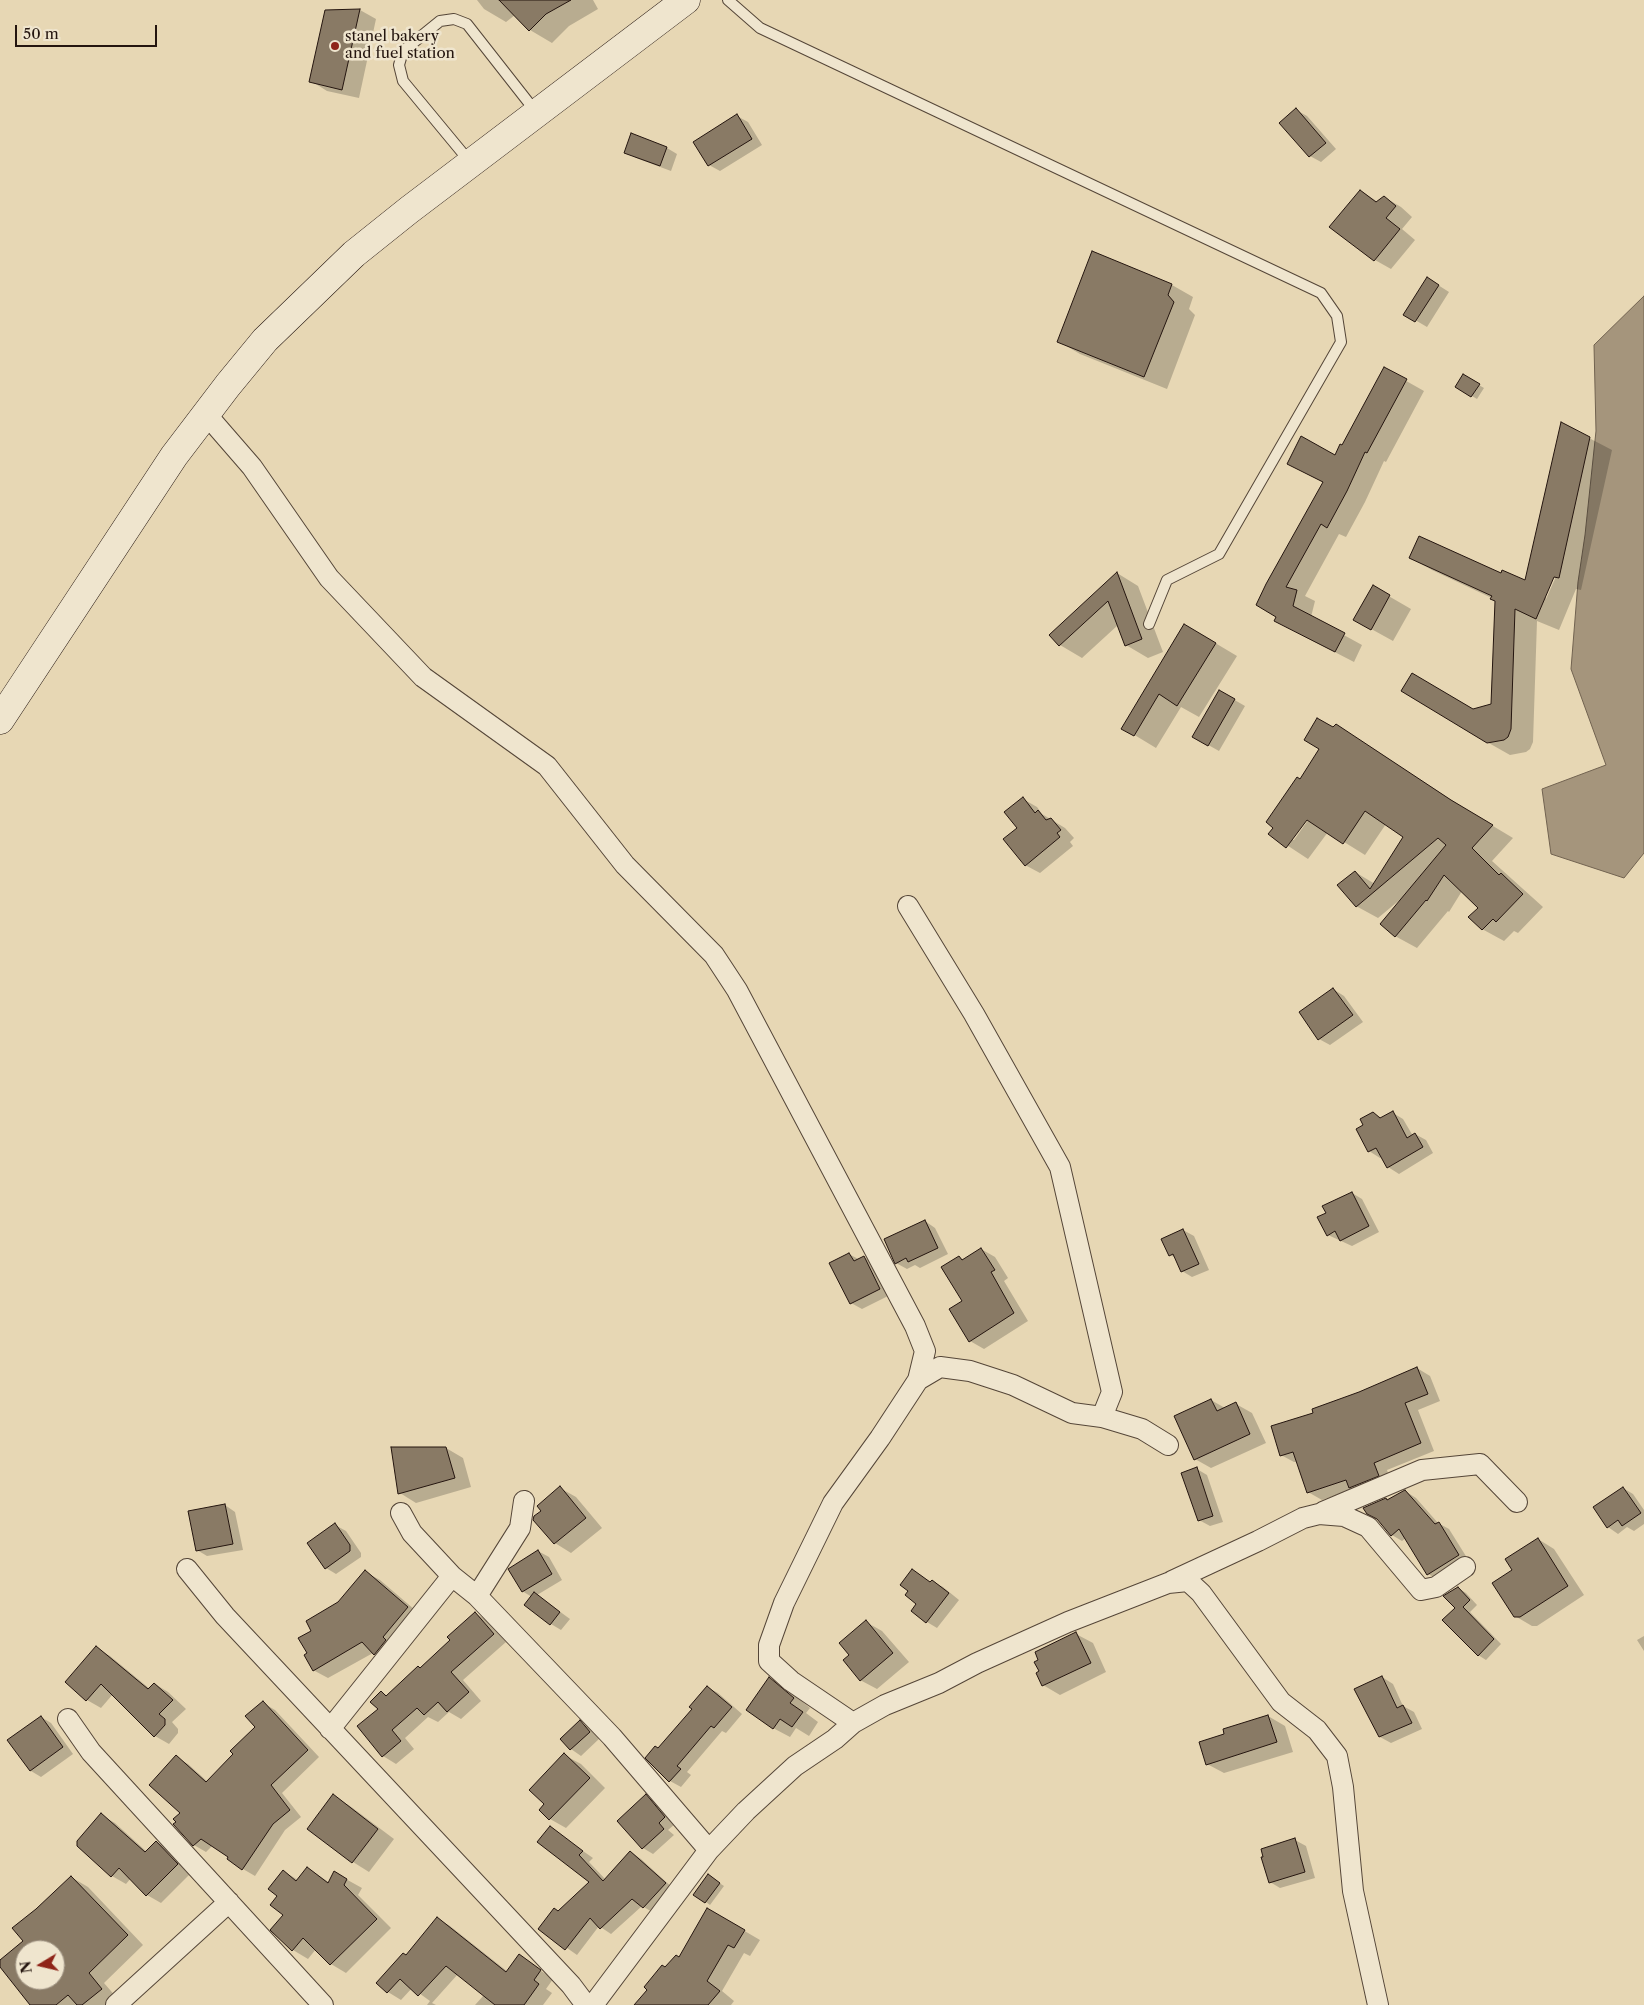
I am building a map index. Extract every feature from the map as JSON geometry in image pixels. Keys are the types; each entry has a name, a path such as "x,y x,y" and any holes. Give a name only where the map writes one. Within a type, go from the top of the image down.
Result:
{"main road":[{"path":"0,720 174,456 265,340 298,306 354,254 686,0"}],"street":[{"path":"206,414 252,467 336,585 423,677 547,766 625,865 714,955 737,990 915,1326 925,1351 918,1380 880,1438 833,1503 784,1603 769,1644 769,1661 791,1681 854,1723"},
{"path":"908,906 974,1014 1060,1167 1112,1392 1102,1417"},
{"path":"918,1380 940,1367 970,1371 1013,1385 1072,1413 1102,1417 1142,1429 1168,1445"},
{"path":"593,2005 709,1850 746,1811 795,1766 835,1739 854,1723 885,1705 939,1683 977,1663 1059,1626 1168,1583 1303,1518 1319,1514 1422,1470 1480,1464 1518,1502"},
{"path":"477,1596 520,1528 524,1501"},
{"path":"401,1513 412,1534 452,1576 477,1596 612,1737 709,1850"},
{"path":"1319,1514 1344,1516 1368,1526 1421,1590 1436,1587 1465,1567"},
{"path":"187,1569 226,1616 571,1985 586,2005"},
{"path":"330,1729 452,1576"},
{"path":"1168,1583 1188,1581 1201,1593 1281,1702 1317,1730 1336,1756 1343,1788 1353,1891 1378,2005"},
{"path":"68,1719 91,1752 323,2005"},
{"path":"116,2005 229,1902"}],"lane":[{"path":"728,0 760,28 1321,293 1337,316 1341,342 1219,554 1167,580 1149,624"},
{"path":"471,163 403,81 401,73 400,65 403,51 440,22 454,19 466,24 537,113"}],"shaded area":[{"path":"1644,296 1644,853 1624,878 1551,854 1542,789 1606,765 1571,669 1578,582 1596,431 1594,345"}],"building":[{"path":"499,0 571,0 546,14 529,31"},
{"name":"stanel bakery and fuel station","path":"360,9 342,90 309,82 325,10"},
{"path":"1296,108 1326,143 1309,157 1279,123"},
{"path":"737,114 752,139 708,166 693,142"},
{"path":"631,133 667,147 660,166 624,153"},
{"path":"1360,190 1376,202 1384,196 1396,206 1386,218 1400,229 1374,261 1329,227"},
{"path":"1092,251 1172,284 1168,295 1174,302 1144,377 1057,342"},
{"path":"1427,277 1439,285 1415,322 1403,315"},
{"path":"1384,367 1407,379 1367,453 1365,452 1327,528 1321,524 1286,587 1297,590 1293,606 1345,633 1335,652 1274,621 1276,617 1256,605 1323,482 1287,464 1301,436 1335,455"},
{"path":"1463,374 1480,384 1471,397 1455,387"},
{"path":"1561,422 1590,437 1559,578 1554,577 1536,619 1515,609 1511,729 1508,737 1504,740 1487,743 1401,691 1412,673 1473,709 1491,704 1495,601 1490,599 1492,596 1409,558 1419,536 1501,573 1502,570 1525,580"},
{"path":"1117,572 1142,639 1125,646 1108,601 1059,646 1049,635"},
{"path":"1373,585 1390,595 1371,630 1353,620"},
{"path":"1184,624 1216,643 1177,706 1159,694 1134,736 1121,729"},
{"path":"1219,690 1235,699 1208,746 1192,737"},
{"path":"1317,718 1333,727 1336,724 1451,800 1493,825 1472,848 1499,875 1501,873 1523,894 1496,922 1493,919 1482,930 1468,917 1478,908 1444,875 1427,901 1395,937 1380,924 1446,845 1438,838 1356,907 1337,885 1355,871 1370,889 1403,837 1365,811 1343,844 1307,820 1286,848 1268,834 1273,828 1266,822 1297,777 1300,779 1319,749 1304,740"},
{"path":"1023,797 1035,813 1038,810 1046,820 1051,818 1061,830 1057,833 1060,837 1025,866 1003,839 1017,828 1004,812"},
{"path":"1333,988 1353,1015 1318,1040 1299,1012"},
{"path":"1393,1111 1407,1138 1415,1133 1423,1147 1387,1168 1376,1148 1368,1152 1356,1129 1363,1125 1360,1119 1373,1112 1380,1118"},
{"path":"1352,1192 1369,1226 1340,1241 1335,1231 1327,1236 1317,1217 1326,1213 1322,1206"},
{"path":"925,1220 938,1248 908,1262 906,1258 895,1264 884,1239"},
{"path":"1183,1229 1199,1264 1181,1272 1173,1254 1169,1256 1161,1239"},
{"path":"981,1248 995,1270 991,1272 1014,1313 969,1342 949,1309 962,1301 941,1267 959,1256 962,1260"},
{"path":"849,1253 854,1261 864,1256 880,1289 850,1304 829,1263"},
{"path":"1417,1367 1428,1394 1405,1403 1421,1443 1374,1463 1379,1476 1349,1488 1346,1480 1307,1493 1293,1452 1280,1456 1271,1426 1313,1413 1312,1409 1359,1392"},
{"path":"1211,1399 1217,1411 1236,1402 1250,1434 1194,1460 1174,1416"},
{"path":"391,1447 446,1447 455,1478 398,1494"},
{"path":"1197,1467 1213,1516 1198,1521 1181,1473"},
{"path":"560,1486 586,1518 554,1544 533,1520 534,1516 541,1511 537,1506"},
{"path":"1623,1487 1641,1513 1622,1526 1618,1520 1607,1528 1593,1507"},
{"path":"1405,1490 1435,1524 1439,1522 1459,1555 1427,1575 1399,1529 1391,1536 1377,1519 1367,1514 1363,1508 1386,1498 1387,1500"},
{"path":"225,1504 233,1544 196,1551 188,1511"},
{"path":"335,1523 350,1545 350,1551 325,1569 307,1543"},
{"path":"1538,1538 1568,1586 1520,1617 1514,1617 1492,1583 1512,1570 1505,1559"},
{"path":"538,1550 552,1574 522,1592 508,1569"},
{"path":"912,1569 930,1582 932,1580 949,1593 926,1623 911,1611 916,1604 905,1595 908,1591 900,1585"},
{"path":"365,1570 408,1607 383,1637 386,1640 374,1655 362,1642 313,1671 304,1655 307,1653 298,1638 311,1631 306,1621 338,1602"},
{"path":"1458,1587 1470,1600 1463,1607 1494,1639 1478,1656 1442,1620 1455,1608 1443,1596"},
{"path":"534,1592 560,1612 550,1625 524,1605"},
{"path":"475,1612 494,1634 451,1672 469,1692 447,1712 438,1702 424,1715 417,1708 392,1730 401,1741 382,1757 357,1726 378,1709 370,1702 381,1691 386,1696 418,1666 420,1668 450,1640 447,1637"},
{"path":"866,1620 893,1653 860,1681 843,1660 849,1655 839,1643"},
{"path":"1076,1632 1091,1663 1042,1686 1036,1673 1039,1671 1034,1662 1038,1660 1035,1652"},
{"path":"96,1646 148,1689 154,1683 173,1700 159,1714 165,1719 165,1725 154,1737 101,1684 86,1701 65,1682"},
{"path":"1382,1676 1397,1708 1403,1705 1412,1723 1379,1737 1354,1689"},
{"path":"769,1677 794,1698 790,1703 803,1712 792,1727 780,1719 773,1729 746,1710"},
{"path":"707,1686 732,1707 714,1728 711,1726 677,1766 681,1769 669,1782 645,1758 655,1746 658,1748 692,1709 689,1707"},
{"path":"263,1701 308,1750 271,1785 290,1810 273,1824 242,1870 227,1859 228,1857 201,1839 193,1846 173,1824 176,1822 173,1819 180,1813 149,1785 176,1755 206,1782 233,1754 230,1751 255,1727 245,1716"},
{"path":"1268,1715 1277,1742 1206,1765 1199,1742 1224,1734 1223,1729"},
{"path":"41,1716 63,1747 30,1771 7,1740"},
{"path":"580,1720 590,1732 570,1750 560,1739"},
{"path":"564,1753 590,1778 549,1820 539,1810 544,1804 529,1790"},
{"path":"333,1794 378,1829 352,1863 307,1829"},
{"path":"646,1794 665,1817 659,1823 664,1829 642,1849 617,1821"},
{"path":"101,1813 145,1852 156,1841 178,1864 146,1896 119,1868 111,1877 77,1846 77,1841"},
{"path":"550,1826 583,1851 579,1855 603,1881 630,1851 666,1883 643,1908 632,1899 600,1929 590,1918 565,1950 538,1929 554,1908 558,1911 589,1882 537,1842"},
{"path":"1295,1838 1305,1872 1269,1883 1261,1857 1263,1857 1261,1849"},
{"path":"307,1867 328,1883 334,1871 347,1879 344,1885 377,1919 330,1965 303,1938 292,1951 270,1930 283,1915 270,1905 277,1896 268,1889 283,1870 296,1881"},
{"path":"708,1874 720,1883 705,1903 693,1895"},
{"path":"71,1876 128,1935 89,1973 102,1989 82,2005 77,2005 68,1995 56,2005 30,2005 18,1990 65,1990 65,1940 22,1940 12,1928 36,1909"},
{"path":"707,1908 745,1930 734,1948 728,1945 707,1981 720,1991 708,2005 634,2005 647,1990 644,1987 662,1965 665,1967 676,1955 679,1957"},
{"path":"437,1917 506,1972 519,1954 541,1970 534,1980 539,1984 524,2005 495,2005 446,1966 418,1996 400,1979 387,1993 376,1983 403,1953 406,1955"},
{"path":"15,1948 15,1986 0,1967 0,1960"}],"place":[{"name":"stanel bakery and fuel station","path":"335,46"}]}
